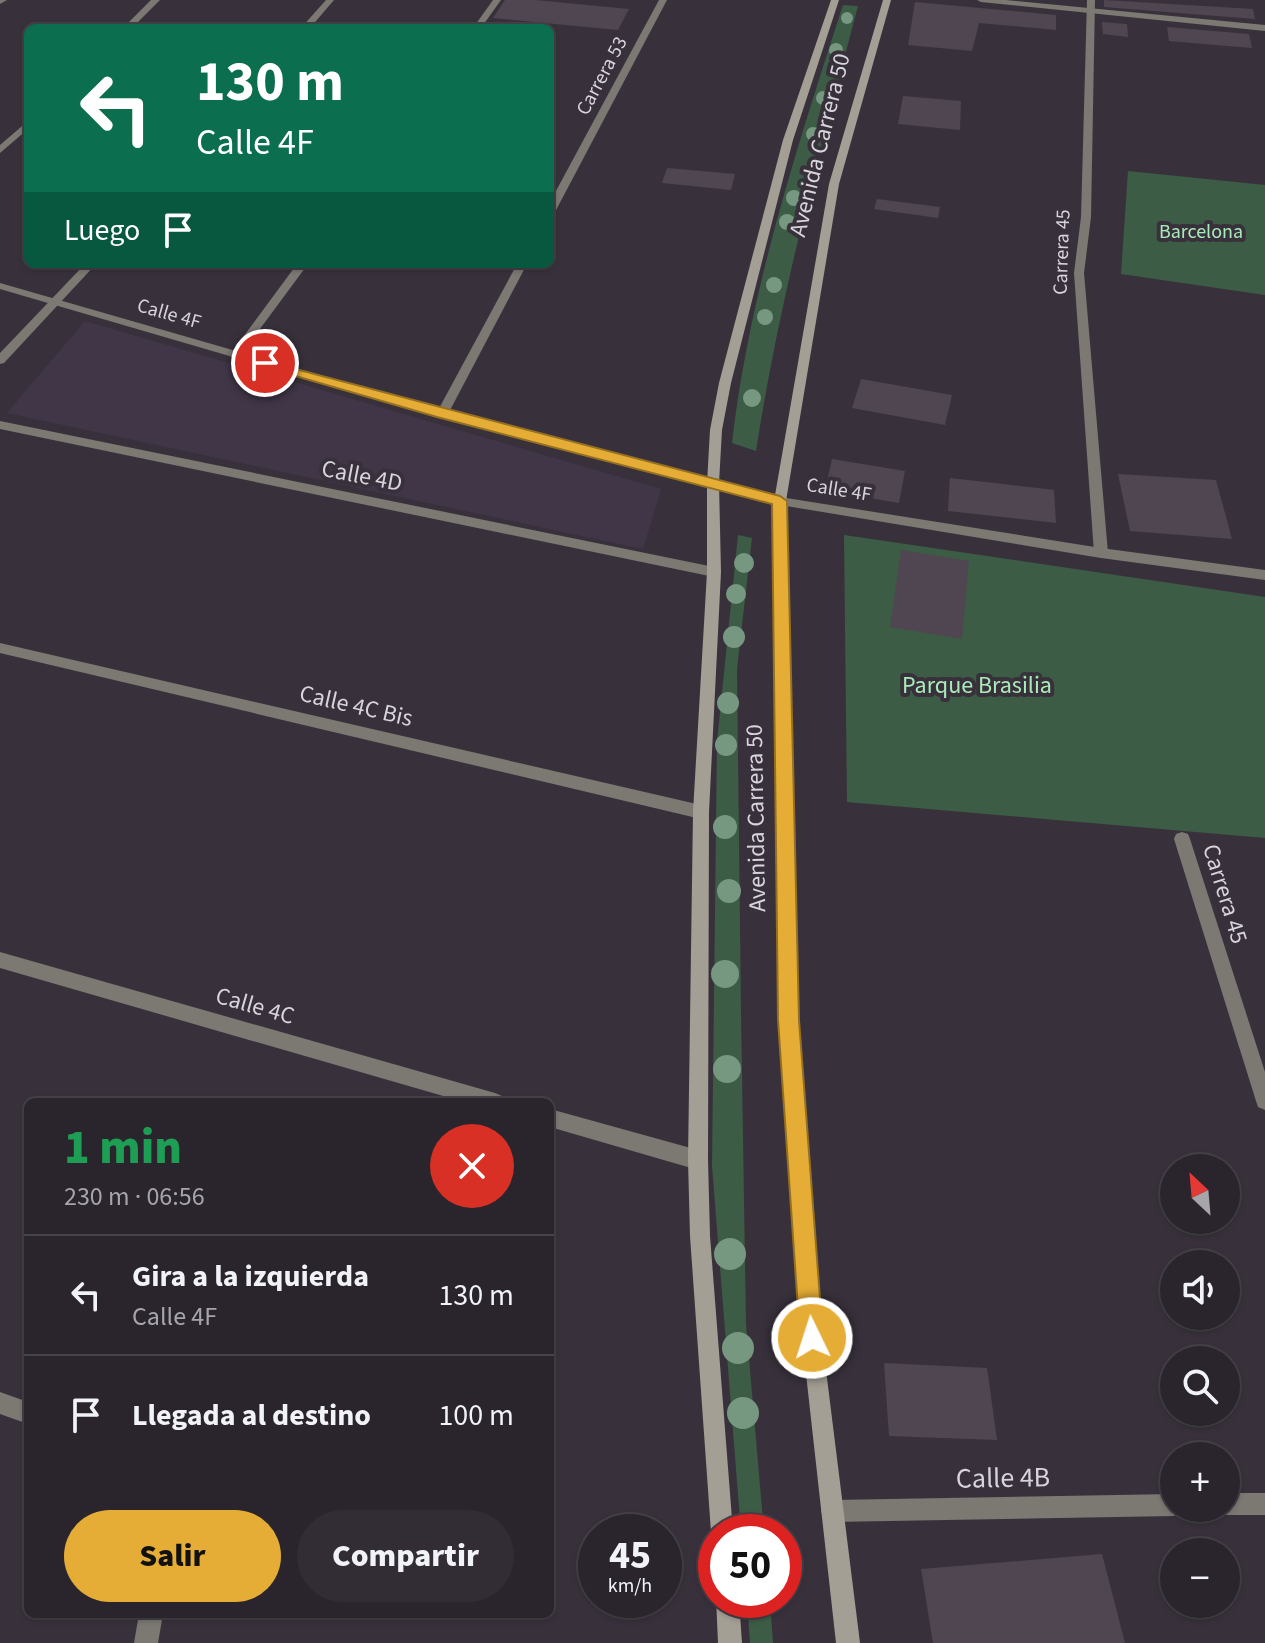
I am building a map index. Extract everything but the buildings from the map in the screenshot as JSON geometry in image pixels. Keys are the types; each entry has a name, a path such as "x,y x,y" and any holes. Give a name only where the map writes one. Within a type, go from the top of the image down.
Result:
{"main road":[{"name":"Avenida Carrera 50","path":"721,1514 700,1236 698,1160 701,812 714,572 716,430 725,383 788,140 835,0"},
{"name":"Avenida Carrera 50","path":"848,1643 812,1338 788,1020 780,501 834,184 887,0"},
{"path":"728,1618 730,1643"}],"street":[{"path":"131,24 156,0"},
{"path":"309,24 330,0"},
{"path":"480,24 497,0"},
{"name":"Carrera 53","path":"554,204 663,0"},
{"path":"981,0 1090,6 1265,28"},
{"name":"Carrera 45","path":"1090,6 1086,203 1079,273 1101,553"},
{"path":"0,150 24,128"},
{"path":"0,360 87,268"},
{"path":"236,354 300,268"},
{"path":"442,414 520,268"},
{"name":"Calle 4F","path":"0,286 442,414 780,501 1101,553 1265,575"},
{"name":"Calle 4D","path":"0,425 714,572"},
{"name":"Calle 4C Bis","path":"0,648 701,812"},
{"name":"Carrera 45","path":"1182,839 1265,1101"},
{"name":"Calle 4C","path":"0,960 481,1098"},
{"path":"554,1119 698,1160"},
{"path":"0,1403 24,1412"},
{"path":"1240,1504 1265,1504"},
{"name":"Calle 4B","path":"832,1511 1160,1505"},
{"path":"146,1643 150,1618"}],"shaded area":[{"path":"85,321 661,489 643,549 7,413"}],"green space":[{"path":"843,5 858,6 788,283 756,451 732,443 750,332 792,167"},
{"name":"Barcelona","path":"1128,171 1265,185 1265,295 1121,274"},
{"path":"738,535 752,538 737,669 746,1324 762,1514 740,1514 712,1166 717,742"},
{"name":"Parque Brasilia","path":"844,535 1265,597 1265,838 847,802"},
{"path":"748,1618 771,1618 773,1643 750,1643"}],"route":[{"path":"265,363 442,414 780,501 788,1020 812,1338"}]}
